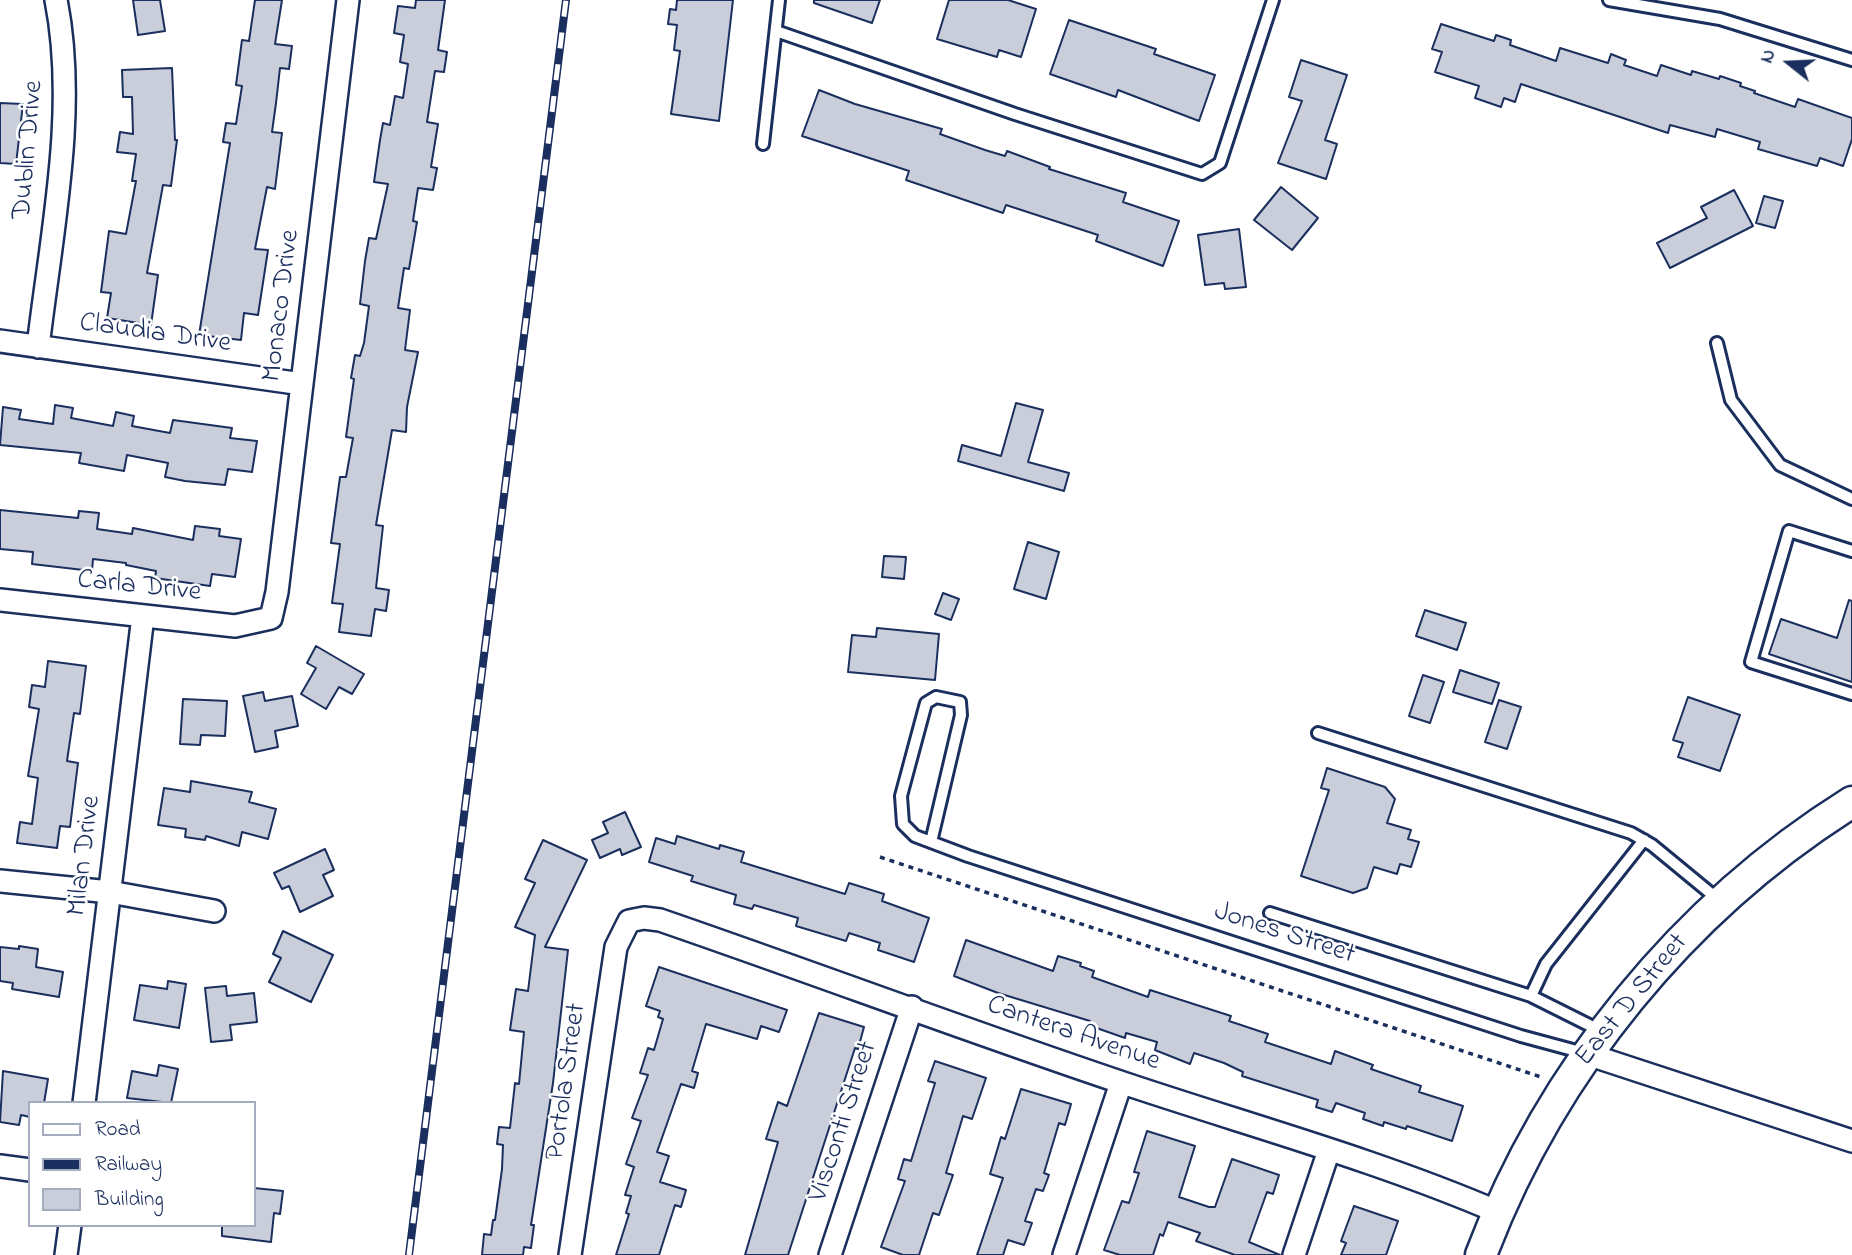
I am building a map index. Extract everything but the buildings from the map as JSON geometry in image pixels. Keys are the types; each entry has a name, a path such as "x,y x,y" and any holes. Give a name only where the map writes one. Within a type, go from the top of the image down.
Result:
{"main road":[{"name":"East D Street","path":"1481,1255 1498,1212 1566,1085 1659,964 1720,901 1773,856 1852,802"}],"street":[{"name":"Dublin Drive","path":"38,346 66,102 63,36 56,0"},
{"name":"Monaco Drive","path":"271,618 278,592 348,0"},
{"name":"Claudia Drive","path":"0,341 302,384"},
{"name":"Carla Drive","path":"0,600 235,626 271,618"},
{"name":"Milan Drive","path":"85,1101 143,616"},
{"path":"0,881 110,892 214,911"},
{"name":"Cantera Avenue","path":"629,921 644,918 660,920 1121,1083 1457,1194 1498,1212"},
{"name":"Portola Street","path":"570,1255 616,947 629,921"},
{"name":"Visconti Street","path":"830,1255 912,1007"},
{"path":"1596,1043 1852,1141"},
{"path":"1064,1255 1121,1083"},
{"path":"1294,1255 1329,1150"},
{"path":"0,1166 28,1170"},
{"path":"66,1255 70,1227"}],"lane":[{"path":"763,144 779,0"},
{"path":"776,31 1015,114 1202,174 1220,163 1273,0"},
{"path":"1609,0 1720,19 1852,60"},
{"path":"1717,343 1731,400 1780,465 1852,499"},
{"path":"1852,551 1789,531 1751,662 1852,694"},
{"name":"Jones Street","path":"931,842 961,715 960,702 936,697 926,703 901,796 900,812 903,824 915,836 968,856 1521,1036 1596,1043"},
{"path":"1318,733 1631,833 1644,840 1720,901"},
{"path":"1531,996 1545,964 1644,840"},
{"path":"1270,913 1531,996 1596,1043"}],"path":[{"path":"880,857 1566,1085"}],"railway":[{"path":"409,1255 566,0"}]}
